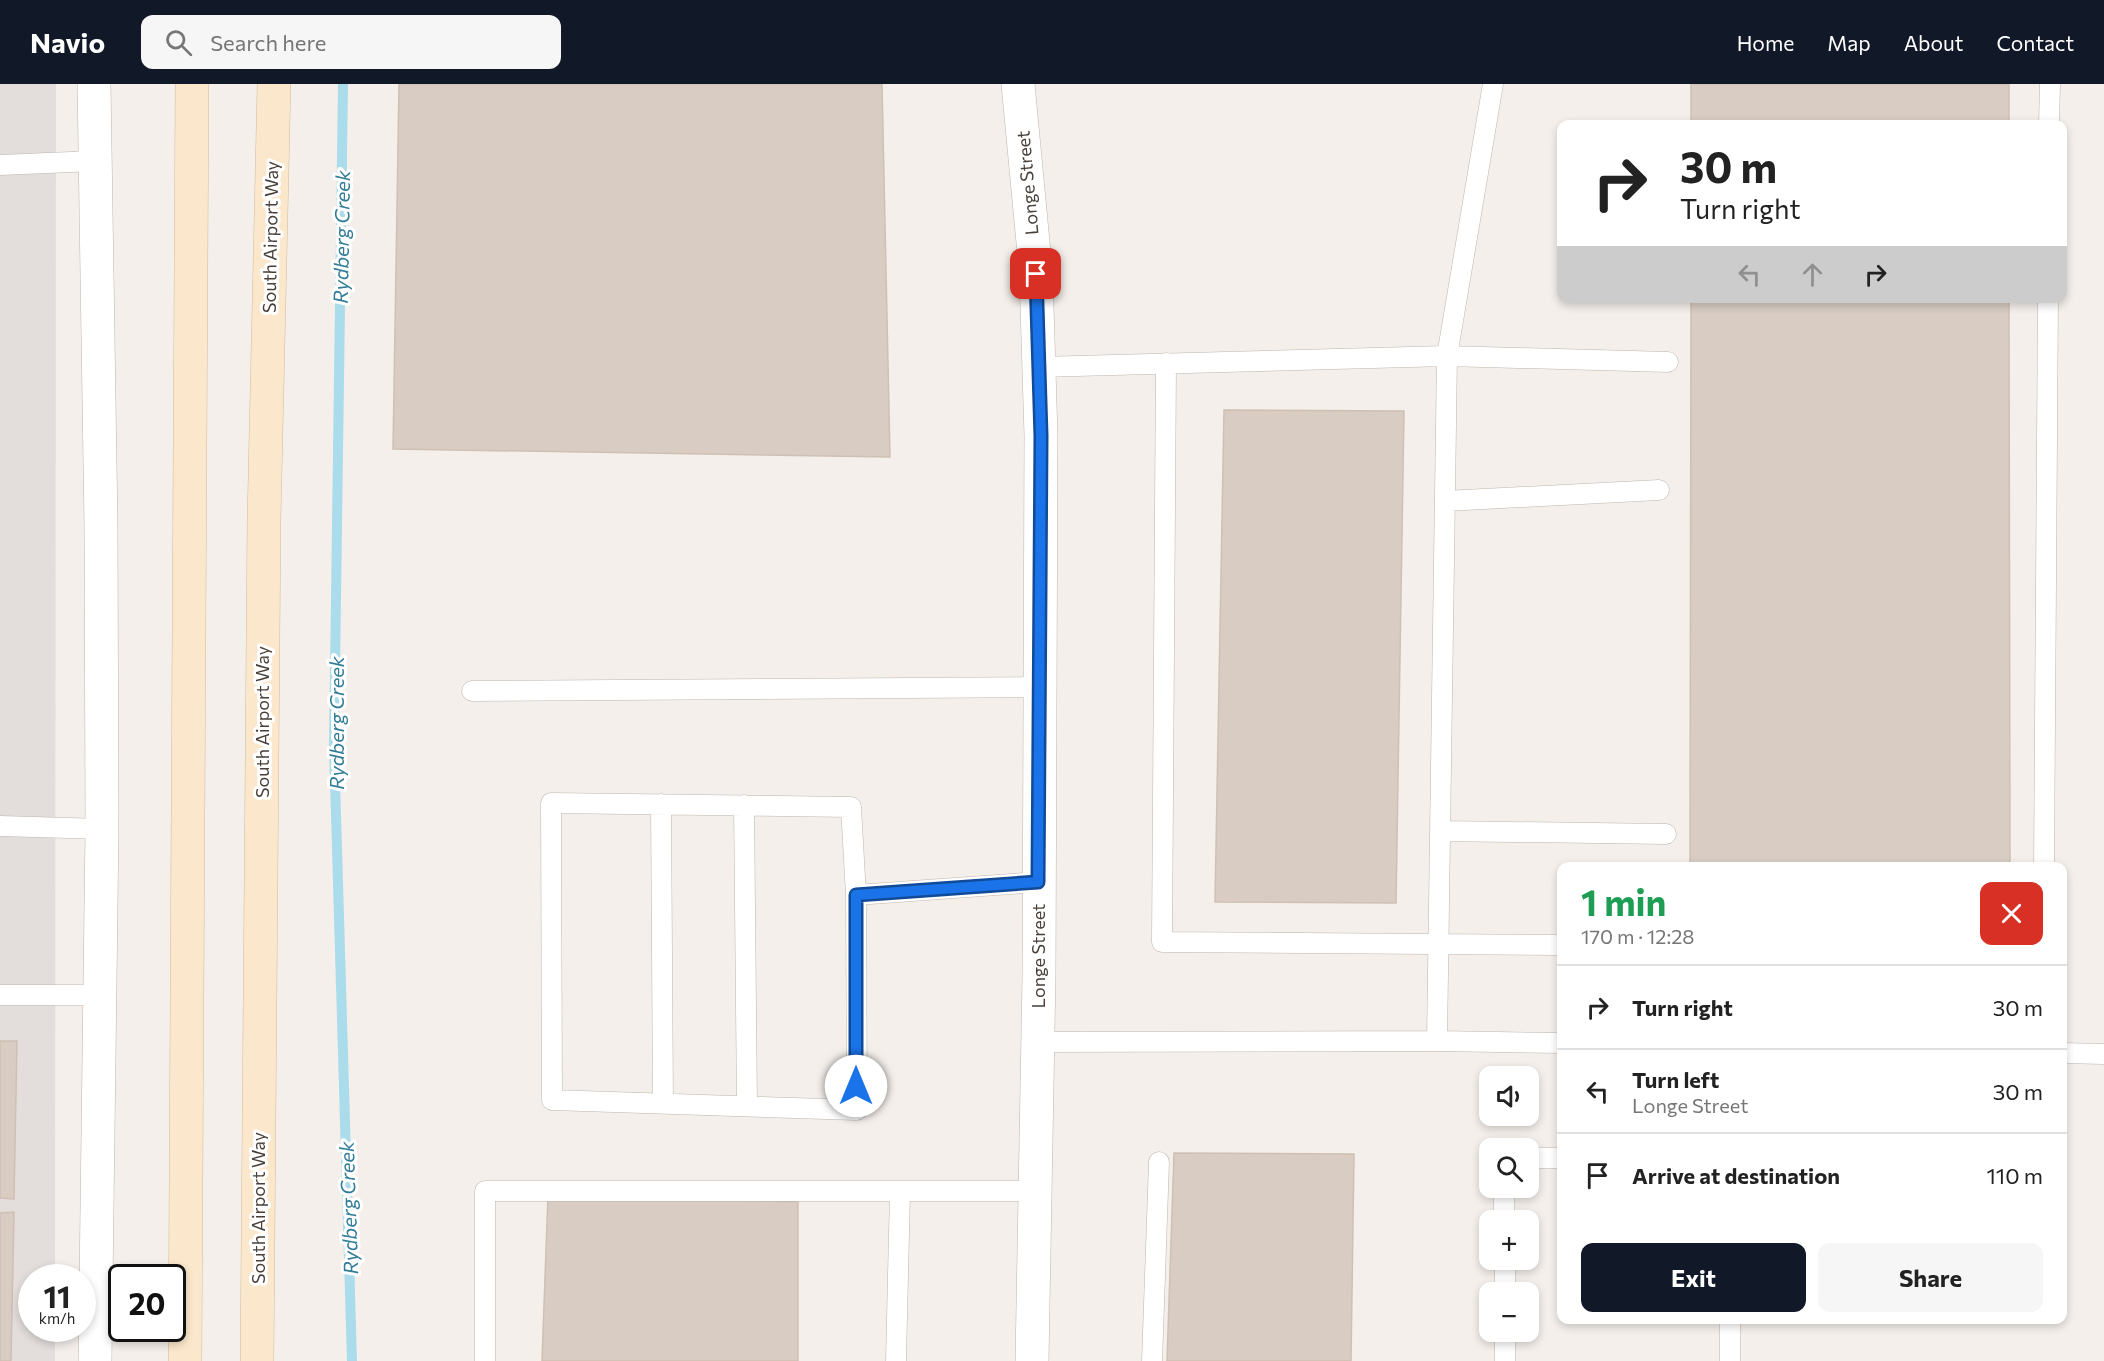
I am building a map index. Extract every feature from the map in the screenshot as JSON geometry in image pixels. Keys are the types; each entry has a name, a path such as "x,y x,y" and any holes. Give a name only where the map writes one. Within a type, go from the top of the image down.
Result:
{"main road":[{"path":"185,1361 192,84"},
{"name":"South Airport Way","path":"257,1361 264,520 274,84"}],"street":[{"path":"94,84 101,526 102,829 95,1361"},
{"name":"Longe Street","path":"1018,84 1036,274 1039,367 1038,1042 1032,1361"}],"lane":[{"path":"1437,1041 1448,356 1493,84"},
{"path":"2049,120 2050,84"},
{"path":"0,165 95,161"},
{"path":"2044,862 2048,303"},
{"path":"1039,367 1448,356 1668,362"},
{"path":"1166,363 1162,942 1557,945"},
{"path":"1445,501 1659,490"},
{"path":"472,692 1039,687"},
{"path":"551,803 744,805 851,807 856,895 856,1110 552,1100 551,803"},
{"path":"661,804 663,1103"},
{"path":"744,805 747,1106"},
{"path":"0,826 102,829"},
{"path":"1440,831 1666,834"},
{"path":"856,895 1038,882"},
{"path":"0,994 100,995"},
{"path":"1038,1042 1557,1043"},
{"path":"2067,1053 2104,1054"},
{"path":"1539,1158 1557,1158"},
{"path":"1152,1361 1159,1162"},
{"path":"485,1361 485,1191 1035,1191"},
{"path":"896,1361 900,1191"},
{"path":"1730,1324 1730,1361"},
{"path":"1505,1342 1505,1361"}],"shaded area":[{"path":"0,84 56,84 55,1264 18,1264 18,1342 55,1342 55,1361 0,1361"}],"building":[{"path":"399,84 882,84 890,457 393,449"},
{"path":"1691,84 2009,84 2009,120 1691,120"},
{"path":"1691,303 2009,303 2010,862 1690,862"},
{"path":"1224,410 1404,411 1396,903 1215,902"},
{"path":"0,1041 17,1041 14,1199 0,1198"},
{"path":"1174,1153 1354,1154 1351,1361 1167,1361"},
{"path":"548,1195 798,1202 798,1361 542,1361"},
{"path":"14,1212 11,1361 0,1361 0,1213"}],"waterway":[{"name":"Rydberg Creek","path":"343,84 334,746 352,1361"}],"route":[{"path":"856,1086 856,895 1038,882 1041,436 1036,274"}]}
